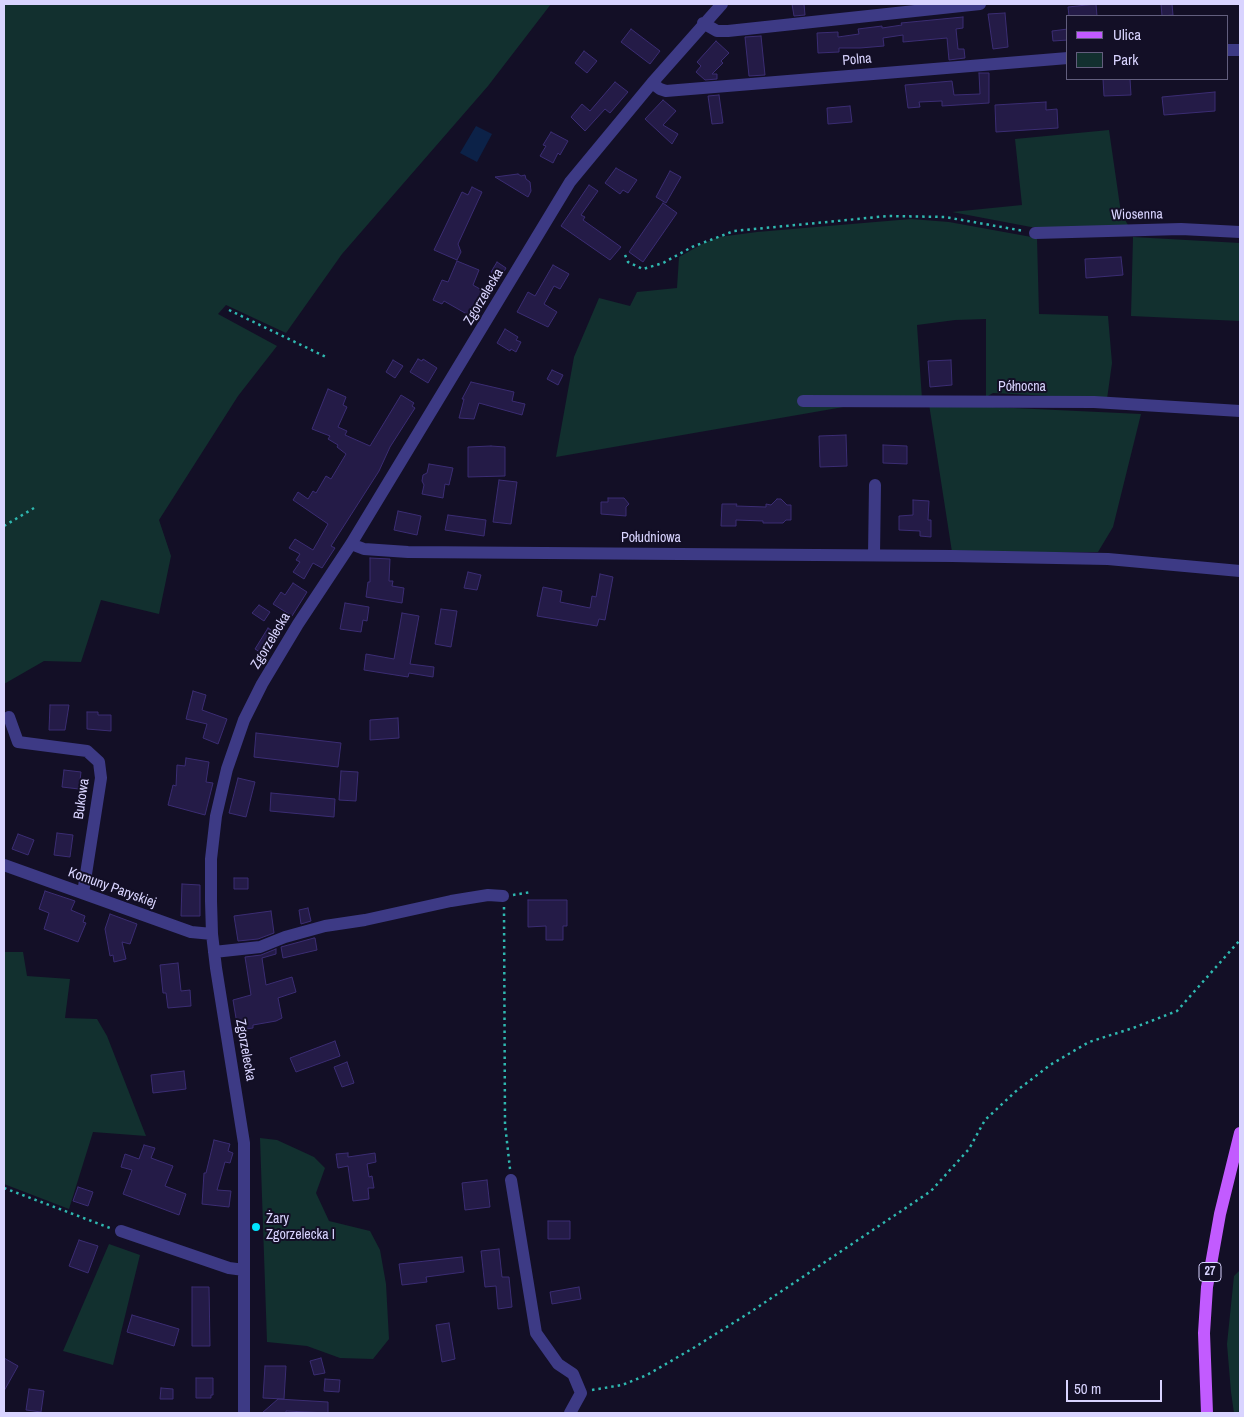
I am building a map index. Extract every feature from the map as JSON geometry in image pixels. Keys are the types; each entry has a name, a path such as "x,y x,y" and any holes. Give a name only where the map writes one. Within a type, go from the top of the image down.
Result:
{"main road":[{"name":"27","path":"1207,1413 1204,1333 1207,1287 1220,1214 1240,1133"}],"street":[{"name":"Zgorzelecka","path":"244,1413 244,1142 212,934 211,859 216,816 227,770 244,720 262,684 298,624 351,544 570,182 703,23 722,4"},
{"path":"703,23 717,31 728,31 980,4"},
{"name":"Polna","path":"652,83 660,90 666,91 1066,58"},
{"name":"Wiosenna","path":"1035,233 1181,229 1240,232"},
{"name":"Północna","path":"803,401 1094,402 1240,411"},
{"path":"874,555 875,485"},
{"name":"Południowa","path":"351,544 364,549 408,552 874,555 1108,559 1240,571"},
{"name":"Bukowa","path":"9,717 18,742 87,751 99,762 101,778 83,893"},
{"name":"Komuny Paryskiej","path":"4,865 191,932 212,934"},
{"path":"214,952 260,947 285,937 325,926 365,920 451,901 488,895 504,896"},
{"path":"511,1180 536,1333 558,1364 573,1374 581,1393 570,1413"},
{"path":"121,1231 228,1268 244,1270"}],"path":[{"path":"625,255 628,262 643,270 663,263 692,247 734,231 888,216 944,217 1035,233"},
{"path":"229,310 328,358"},
{"path":"4,526 34,508"},
{"path":"511,1180 504,1124 504,896 531,892"},
{"path":"581,1393 600,1388 622,1386 647,1375 749,1313 893,1217 931,1190 969,1149 985,1120 1022,1087 1050,1065 1089,1042 1134,1028 1178,1011 1240,940"},
{"path":"4,1188 121,1231"}],"green space":[{"path":"4,4 551,4 488,86 342,254 286,333 226,305 218,314 277,346 238,396 159,520 171,556 159,614 101,600 81,662 44,661 4,684"},
{"path":"1109,130 1121,213 1128,225 1074,229 1031,227 952,212 1022,205 1015,139"},
{"path":"911,219 949,222 1037,238 1039,314 1108,316 1112,363 1107,399 993,393 986,397 986,319 955,320 917,325 922,399 855,405 556,457 574,357 599,298 630,306 637,292 677,288 679,257 719,237"},
{"path":"1133,237 1240,243 1240,321 1131,316"},
{"path":"929,404 1141,414 1113,527 1098,552 952,552"},
{"path":"4,952 23,952 27,976 70,979 65,1018 97,1019 107,1036 146,1136 93,1132 69,1209 4,1184"},
{"path":"260,1138 277,1140 314,1157 325,1168 316,1193 329,1221 370,1231 380,1250 386,1284 389,1339 373,1359 340,1358 307,1346 267,1342"},
{"path":"109,1244 140,1255 113,1365 63,1351"},
{"path":"1240,1270 1240,1413 1234,1413 1227,1344 1234,1276"}],"water":[{"path":"476,126 492,134 477,162 460,153"}],"building":[{"path":"792,4 804,4 805,15 794,16"},
{"path":"1096,4 1097,15 1069,15 1068,7"},
{"path":"1161,4 1172,4 1173,15 1162,15"},
{"path":"1005,13 1008,47 993,49 988,14"},
{"path":"963,17 963,28 956,29 958,49 964,49 965,58 949,60 947,38 903,42 903,35 883,38 884,46 839,48 839,52 818,53 817,33 838,32 838,37 859,34 858,29 882,26 882,28 902,25 901,23"},
{"path":"631,29 660,51 650,64 621,42"},
{"path":"1066,29 1066,40 1053,41 1052,31"},
{"path":"761,36 765,75 749,76 745,37"},
{"path":"716,41 729,53 721,61 723,63 712,74 717,74 717,79 705,80 696,72 701,66 697,62"},
{"path":"584,51 597,61 587,73 575,63"},
{"path":"979,73 989,73 989,103 942,106 942,101 919,102 920,107 908,108 905,85 952,81 954,95 980,94"},
{"path":"1103,80 1130,80 1131,95 1104,96"},
{"path":"615,82 628,92 610,113 605,109 585,131 571,117 582,104 590,111"},
{"path":"1215,92 1215,111 1164,115 1162,97"},
{"path":"719,95 723,123 712,124 708,96"},
{"path":"663,100 676,111 663,125 678,134 672,144 645,119"},
{"path":"1046,102 1046,110 1057,109 1058,128 996,132 995,105"},
{"path":"850,106 852,122 828,124 827,108"},
{"path":"551,132 568,141 560,155 558,153 553,163 540,156 546,146 543,145"},
{"path":"616,168 637,180 628,193 623,190 620,194 605,183"},
{"path":"670,171 681,177 666,203 656,197"},
{"path":"518,174 521,176 525,175 526,179 530,182 531,191 528,197 495,177"},
{"path":"589,185 598,191 581,215 585,217 583,220 621,247 610,260 561,226"},
{"path":"472,187 482,192 458,244 461,252 457,260 434,250 462,192 468,195"},
{"path":"663,203 677,213 643,262 629,252"},
{"path":"1121,257 1123,275 1086,278 1085,259"},
{"path":"457,261 479,270 473,285 485,292 472,317 444,301 442,304 433,300 442,280 448,282"},
{"path":"497,262 506,268 501,277 491,272"},
{"path":"553,265 569,274 560,289 554,286 544,304 557,312 548,327 517,312 528,292 535,296"},
{"path":"505,329 518,337 516,340 521,342 516,352 511,349 510,351 497,343"},
{"path":"418,359 422,361 423,359 437,368 428,383 410,372"},
{"path":"393,360 403,366 395,378 386,372"},
{"path":"951,360 952,385 930,387 928,361"},
{"path":"552,370 563,375 558,385 547,379"},
{"path":"471,382 514,392 512,401 525,404 522,415 479,403 474,419 459,418 464,399 462,399"},
{"path":"328,389 346,397 343,405 347,407 338,427 347,431 345,435 370,446 401,395 414,403 412,406 415,408 390,447 379,471 331,546 335,548 322,568 313,563 304,579 293,572 300,562 296,560 300,554 289,548 295,539 313,550 328,524 293,500 298,492 308,499 313,491 316,493 326,476 331,479 346,454 337,447 338,445 328,439 330,436 312,429"},
{"path":"846,435 847,466 820,467 819,436"},
{"path":"883,445 907,446 907,464 883,463"},
{"path":"468,447 505,447 505,476 468,477"},
{"path":"429,464 453,468 449,485 445,484 443,498 422,494 424,485 422,481 423,475 427,473"},
{"path":"499,480 517,482 511,524 493,522"},
{"path":"608,498 624,498 629,504 626,507 626,516 601,514 601,502 608,502"},
{"path":"777,499 781,499 787,505 791,505 791,520 786,520 783,523 763,523 763,521 736,520 736,526 721,526 722,504 766,507 766,504 771,505"},
{"path":"913,500 929,501 928,520 931,520 931,537 920,536 920,531 899,530 899,516 913,515"},
{"path":"398,511 421,516 417,535 394,530"},
{"path":"448,515 486,520 484,536 445,530"},
{"path":"370,558 390,559 389,581 393,581 392,586 404,588 402,603 366,597 368,582 370,582"},
{"path":"468,572 481,575 477,590 464,588"},
{"path":"600,574 613,577 605,620 599,619 597,626 537,616 543,587 562,591 560,602 590,608 592,596 596,597"},
{"path":"293,583 307,592 292,616 273,604 281,592 285,595"},
{"path":"345,603 369,607 367,621 363,620 361,632 340,629"},
{"path":"259,605 270,612 264,621 252,613"},
{"path":"441,609 457,611 451,647 435,644"},
{"path":"402,613 419,616 410,664 434,667 433,677 409,673 408,677 364,670 366,654 394,659"},
{"path":"268,628 280,636 267,656 255,649"},
{"path":"193,691 206,695 202,710 227,719 218,744 203,738 207,724 186,719"},
{"path":"50,705 69,705 65,730 49,730"},
{"path":"87,712 98,712 98,715 111,715 111,731 87,729"},
{"path":"398,718 399,738 370,740 370,720"},
{"path":"256,733 341,743 338,767 254,757"},
{"path":"186,758 209,762 206,782 213,783 205,815 168,805 173,785 176,786 177,765 185,766"},
{"path":"64,770 81,772 79,789 62,787"},
{"path":"341,771 358,772 356,801 339,800"},
{"path":"238,778 255,782 246,817 229,813"},
{"path":"271,793 335,799 334,817 270,811"},
{"path":"57,833 73,835 70,857 54,855"},
{"path":"18,834 34,840 28,855 12,849"},
{"path":"234,878 248,878 248,889 234,889"},
{"path":"182,884 200,885 200,916 181,916"},
{"path":"45,891 75,901 71,910 85,916 83,922 86,923 78,942 44,929 49,913 39,909"},
{"path":"528,900 567,900 567,926 563,926 563,940 546,940 546,926 528,927"},
{"path":"308,908 311,921 301,924 299,910"},
{"path":"271,911 274,933 258,939 238,941 234,916"},
{"path":"110,914 137,924 130,944 122,942 126,959 114,962 113,955 110,956 105,929"},
{"path":"315,938 317,950 283,958 281,947"},
{"path":"276,949 276,954 262,958 266,985 292,977 296,992 278,998 282,1018 276,1021 253,1025 253,1028 238,1030 233,1000 251,995 245,957 261,955"},
{"path":"178,963 181,991 190,990 191,1006 168,1008 166,993 163,993 160,965"},
{"path":"335,1041 340,1056 296,1072 290,1058"},
{"path":"347,1062 354,1083 342,1087 334,1067"},
{"path":"184,1071 186,1089 153,1093 151,1075"},
{"path":"214,1140 230,1144 228,1151 233,1153 230,1163 225,1162 217,1190 231,1191 229,1207 202,1204 204,1173 206,1173"},
{"path":"144,1145 155,1148 151,1158 173,1166 165,1186 186,1194 179,1215 123,1194 132,1170 121,1167 125,1154 139,1159"},
{"path":"348,1153 348,1157 375,1153 376,1162 367,1164 369,1177 372,1176 374,1188 368,1188 369,1199 353,1201 348,1166 338,1168 336,1154"},
{"path":"487,1180 490,1207 465,1210 462,1183"},
{"path":"78,1187 93,1192 88,1206 73,1201"},
{"path":"548,1221 570,1221 570,1239 548,1239"},
{"path":"79,1240 98,1246 88,1273 69,1266"},
{"path":"499,1249 502,1277 509,1277 512,1307 498,1309 496,1286 485,1287 481,1251"},
{"path":"462,1257 464,1272 426,1277 427,1282 402,1285 399,1264"},
{"path":"192,1287 209,1287 210,1346 192,1346"},
{"path":"579,1287 581,1299 552,1304 550,1292"},
{"path":"132,1315 179,1329 174,1346 127,1332"},
{"path":"449,1323 455,1359 442,1362 436,1325"},
{"path":"4,1358 18,1366 4,1391"},
{"path":"321,1358 325,1373 314,1375 310,1361"},
{"path":"265,1366 286,1366 284,1399 263,1398"},
{"path":"196,1378 213,1378 213,1395 211,1395 211,1398 196,1398"},
{"path":"325,1379 340,1380 339,1392 324,1391"},
{"path":"161,1388 173,1389 173,1399 160,1399"},
{"path":"29,1389 44,1391 41,1412 26,1410"},
{"path":"278,1399 328,1402 328,1413 286,1411 286,1413 262,1413"}],"place":[{"name":"Żary Zgorzelecka I","path":"256,1227"}]}
